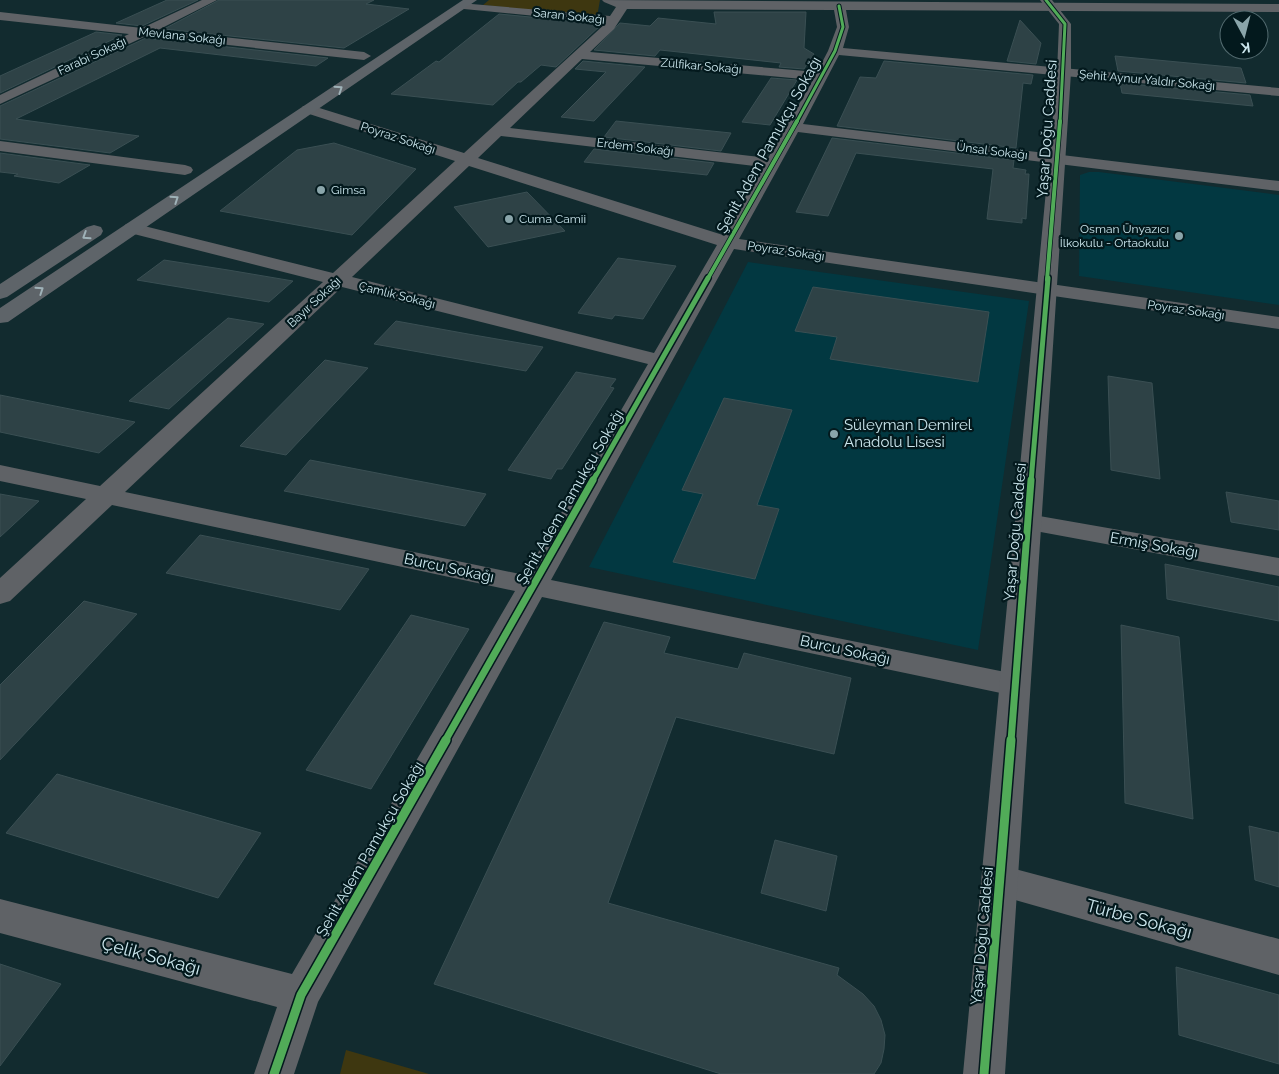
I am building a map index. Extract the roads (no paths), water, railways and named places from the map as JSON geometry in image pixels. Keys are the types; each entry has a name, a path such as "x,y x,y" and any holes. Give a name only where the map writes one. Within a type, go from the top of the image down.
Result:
{"main road":[{"path":"272,115 364,56 462,2"},
{"path":"0,317 308,109 462,2"},
{"path":"162,186 201,160"},
{"path":"0,293 107,222"}],"street":[{"name":"Farabi Sokağı","path":"0,100 211,0"},
{"path":"1270,0 1279,7"},
{"name":"Saran Sokağı","path":"462,2 614,7 1049,3 1279,7"},
{"name":"Yaşar Doğu Caddesi","path":"984,1074 1064,73 1066,29 1062,19 1049,3"},
{"name":"Şehit Adem Pamukçu Sokağı","path":"274,1074 301,996 822,77 835,51 843,27 822,4"},
{"name":"Bayır Sokağı","path":"0,594 580,55 614,7"},
{"name":"Mevlana Sokağı","path":"0,16 364,56"},
{"name":"Şehit Aynur Yaldır Sokağı","path":"835,51 1279,92"},
{"name":"Zülfikar Sokağı","path":"580,55 822,77"},
{"name":"Poyraz Sokağı","path":"308,109 728,243 1279,323"},
{"name":"Ünsal Sokağı","path":"794,127 1279,186"},
{"name":"Erdem Sokağı","path":"497,132 774,163"},
{"path":"0,146 185,170"},
{"name":"Çamlık Sokağı","path":"132,228 661,361"},
{"name":"Burcu Sokağı","path":"0,473 1015,685"},
{"name":"Ermiş Sokağı","path":"1028,522 1279,568"},
{"name":"Türbe Sokağı","path":"1000,882 1279,957"},
{"name":"Çelik Sokağı","path":"0,916 301,996"}],"place":[{"name":"Gimsa","path":"321,190"},
{"name":"Cuma Camii","path":"509,219"},
{"name":"Osman Ünyazıcı İlkokulu - Ortaokulu","path":"1179,236"},
{"name":"Süleyman Demirel Anadolu Lisesi","path":"834,434"}]}
